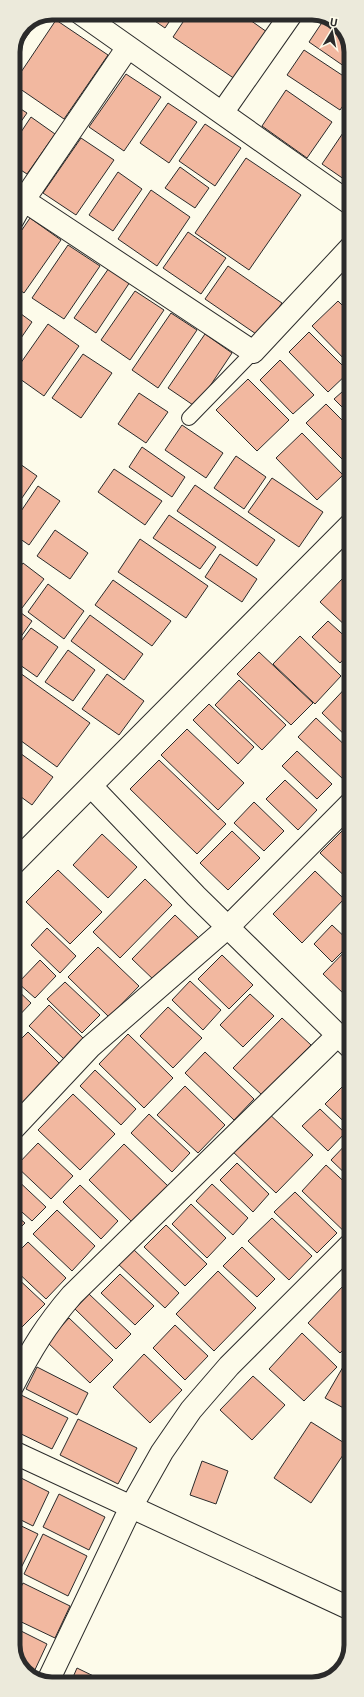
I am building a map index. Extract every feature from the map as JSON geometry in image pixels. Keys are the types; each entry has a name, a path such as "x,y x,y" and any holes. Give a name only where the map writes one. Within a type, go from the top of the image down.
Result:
{"street":[{"path":"90,20 344,199"},
{"path":"222,113 287,20"},
{"path":"20,199 128,47"},
{"path":"20,207 252,352 344,253"},
{"path":"20,857 344,531"},
{"path":"20,1371 33,1346 51,1318 72,1295 344,1042 228,927 91,786"},
{"path":"20,1122 90,1047 228,927 344,810"},
{"path":"49,1677 131,1507 162,1452 191,1410 229,1366 344,1251"},
{"path":"20,1455 344,1606"}],"lane":[{"path":"189,418 252,352"}],"building":[{"path":"56,20 108,55 64,119 20,89 20,74"},
{"path":"153,20 170,20 165,28"},
{"path":"184,20 250,20 267,32 235,79 173,37"},
{"path":"322,22 330,25 335,29 341,38 344,48 344,66 309,42"},
{"path":"35,24 21,44 25,34"},
{"path":"304,50 344,76 344,104 340,110 287,75"},
{"path":"126,74 161,97 124,151 89,127"},
{"path":"286,90 332,122 307,158 262,126"},
{"path":"168,103 197,122 169,163 140,143"},
{"path":"20,108 27,113 20,123"},
{"path":"31,117 55,134 27,174 20,170 20,134"},
{"path":"205,124 241,148 215,186 179,161"},
{"path":"344,131 344,179 322,164"},
{"path":"81,138 114,160 76,215 43,193"},
{"path":"246,158 301,195 249,270 195,233"},
{"path":"180,167 209,188 195,208 165,188"},
{"path":"118,172 142,189 113,231 89,215"},
{"path":"151,190 190,217 157,266 118,239"},
{"path":"30,218 61,240 24,293 20,290 20,233"},
{"path":"188,232 226,258 201,294 163,268"},
{"path":"68,245 100,266 64,319 32,298"},
{"path":"228,266 282,303 259,336 205,299"},
{"path":"109,268 130,282 96,333 74,318"},
{"path":"135,291 164,310 130,360 101,340"},
{"path":"338,301 344,307 344,359 312,326"},
{"path":"20,313 32,322 21,338 20,337"},
{"path":"171,313 197,330 158,388 132,370"},
{"path":"48,324 79,346 44,396 20,379 20,364"},
{"path":"309,332 344,367 344,377 328,392 289,352"},
{"path":"205,334 232,353 196,407 168,388"},
{"path":"83,354 112,373 81,418 52,398"},
{"path":"280,360 314,395 293,414 260,380"},
{"path":"248,379 289,420 257,451 216,410"},
{"path":"344,390 344,409 334,399"},
{"path":"139,393 168,412 146,443 118,424"},
{"path":"326,404 344,422 344,461 306,423"},
{"path":"182,425 223,453 206,478 165,450"},
{"path":"302,433 343,475 317,500 276,458"},
{"path":"142,447 185,477 172,497 129,467"},
{"path":"236,456 266,477 244,509 214,488"},
{"path":"20,464 37,476 20,501"},
{"path":"114,469 162,501 145,525 98,492"},
{"path":"272,478 323,512 299,547 248,512"},
{"path":"195,485 275,540 257,566 177,511"},
{"path":"38,486 60,501 29,545 20,539 20,513"},
{"path":"169,515 216,547 200,569 153,538"},
{"path":"55,530 88,553 70,579 37,556"},
{"path":"140,539 208,586 186,618 118,572"},
{"path":"220,554 257,579 242,602 205,577"},
{"path":"23,563 44,579 22,608 20,606 20,567"},
{"path":"343,578 344,579 344,624 320,602"},
{"path":"113,580 171,621 152,646 95,605"},
{"path":"48,584 84,611 64,639 28,612"},
{"path":"20,612 32,621 20,638"},
{"path":"90,615 143,654 124,680 71,641"},
{"path":"328,621 344,636 344,659 340,663 312,637"},
{"path":"31,628 58,647 37,677 20,665 20,643"},
{"path":"300,636 341,676 315,704 273,664"},
{"path":"68,650 95,670 73,701 45,682"},
{"path":"259,652 313,703 291,725 237,674"},
{"path":"20,673 90,723 57,767 20,740"},
{"path":"107,674 144,701 119,735 82,709"},
{"path":"239,680 286,725 262,750 215,705"},
{"path":"344,689 344,734 322,713"},
{"path":"209,704 254,747 238,764 193,720"},
{"path":"316,718 344,744 344,778 343,779 298,737"},
{"path":"187,729 244,783 218,810 161,755"},
{"path":"297,751 332,784 317,799 282,766"},
{"path":"20,753 53,777 32,805 20,796"},
{"path":"159,760 226,824 197,854 130,789"},
{"path":"285,780 317,810 298,830 266,799"},
{"path":"254,802 284,831 264,851 234,823"},
{"path":"344,829 344,875 320,853"},
{"path":"232,831 260,858 228,890 200,863"},
{"path":"102,834 137,867 108,898 73,865"},
{"path":"58,870 102,912 70,944 26,902"},
{"path":"315,871 344,899 302,943 273,914"},
{"path":"145,879 172,905 120,958 93,932"},
{"path":"175,915 199,938 156,982 132,959"},
{"path":"332,925 344,936 344,950 332,962 314,944"},
{"path":"47,928 76,956 60,973 31,945"},
{"path":"98,947 139,986 109,1017 68,977"},
{"path":"344,952 344,994 323,974"},
{"path":"222,955 253,985 229,1009 198,979"},
{"path":"40,960 56,976 35,998 20,985 20,981"},
{"path":"190,981 221,1010 203,1030 172,1000"},
{"path":"65,982 100,1015 82,1033 47,999"},
{"path":"20,993 31,1003 20,1015"},
{"path":"250,994 274,1016 243,1047 220,1025"},
{"path":"49,1005 84,1039 64,1059 29,1026"},
{"path":"168,1007 202,1038 173,1068 140,1036"},
{"path":"282,1018 311,1045 262,1095 233,1068"},
{"path":"28,1032 63,1067 25,1107 20,1102 20,1040"},
{"path":"128,1034 173,1078 144,1108 99,1064"},
{"path":"205,1052 254,1099 234,1120 185,1073"},
{"path":"95,1070 136,1109 121,1125 80,1086"},
{"path":"344,1085 344,1122 325,1104"},
{"path":"185,1086 225,1125 198,1153 157,1115"},
{"path":"73,1094 115,1134 80,1170 38,1130"},
{"path":"320,1109 344,1132 344,1134 328,1151 302,1126"},
{"path":"266,1111 313,1155 276,1193 230,1149"},
{"path":"149,1114 190,1153 172,1172 131,1133"},
{"path":"38,1143 73,1176 51,1199 20,1170 20,1162"},
{"path":"124,1144 168,1186 133,1223 89,1180"},
{"path":"344,1146 344,1172 331,1160"},
{"path":"237,1163 269,1194 253,1212 220,1180"},
{"path":"326,1165 344,1182 344,1231 302,1191"},
{"path":"20,1183 46,1207 32,1221 20,1210"},
{"path":"212,1184 248,1218 233,1235 196,1201"},
{"path":"80,1185 118,1221 101,1239 63,1202"},
{"path":"295,1192 337,1233 317,1253 274,1212"},
{"path":"191,1204 226,1238 207,1258 172,1224"},
{"path":"57,1210 95,1246 72,1271 33,1234"},
{"path":"272,1218 312,1256 289,1280 248,1241"},
{"path":"20,1219 25,1223 20,1228"},
{"path":"166,1225 207,1264 185,1286 144,1247"},
{"path":"28,1242 66,1278 46,1299 20,1275 20,1250"},
{"path":"242,1247 275,1279 257,1297 223,1266"},
{"path":"132,1248 179,1293 165,1308 117,1263"},
{"path":"218,1271 256,1308 214,1351 176,1314"},
{"path":"120,1274 154,1306 135,1325 101,1293"},
{"path":"20,1281 45,1304 22,1327 20,1325"},
{"path":"343,1286 344,1287 344,1349 340,1353 308,1323"},
{"path":"89,1294 131,1334 116,1349 75,1309"},
{"path":"69,1318 113,1360 90,1383 47,1342"},
{"path":"175,1325 208,1356 185,1380 153,1348"},
{"path":"302,1333 337,1367 304,1401 269,1369"},
{"path":"144,1354 182,1390 150,1423 113,1387"},
{"path":"344,1365 344,1408 325,1398"},
{"path":"37,1367 88,1393 77,1415 26,1389"},
{"path":"253,1376 285,1405 252,1440 220,1410"},
{"path":"20,1394 68,1418 52,1449 20,1433"},
{"path":"78,1419 137,1448 118,1484 60,1455"},
{"path":"311,1422 344,1443 344,1454 311,1503 274,1478"},
{"path":"202,1461 228,1471 216,1504 190,1495"},
{"path":"20,1478 49,1492 33,1526 20,1520"},
{"path":"59,1494 105,1517 89,1550 43,1527"},
{"path":"20,1525 38,1534 20,1570"},
{"path":"43,1534 87,1556 68,1596 24,1574"},
{"path":"23,1583 70,1606 55,1638 20,1621 20,1589"},
{"path":"20,1630 47,1644 34,1672 29,1668 23,1659 20,1649"},
{"path":"77,1668 96,1677 73,1677"}]}
